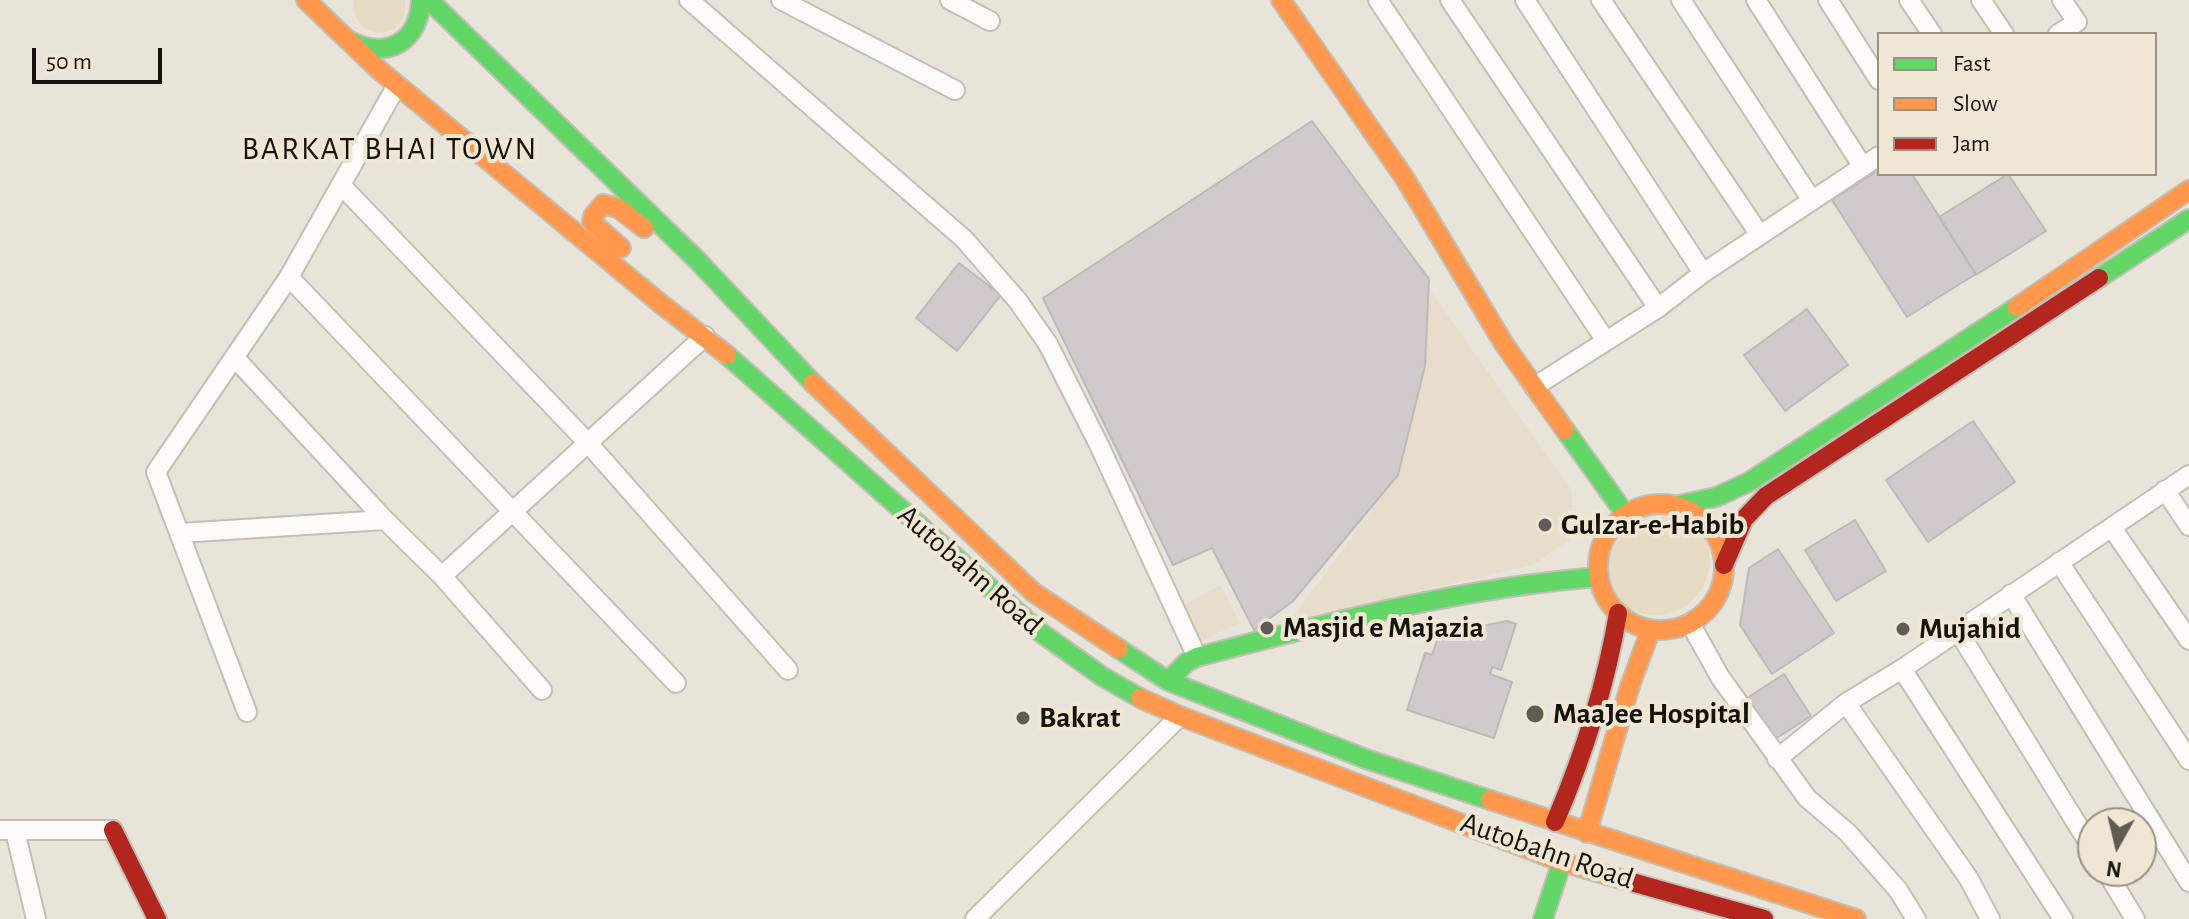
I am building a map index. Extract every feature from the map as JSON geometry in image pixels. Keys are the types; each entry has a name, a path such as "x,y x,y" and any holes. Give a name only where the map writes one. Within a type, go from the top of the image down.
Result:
{"main road":[{"name":"Autobahn Road","path":"306,0 397,85 661,304 705,336 1040,632 1103,677 1180,716 1562,862 1764,919"},
{"path":"332,0 337,26 345,38 372,50 401,44 412,33 420,21 421,0"},
{"name":"Autobahn Road","path":"429,0 697,260 798,369 1033,592 1168,681 1366,759 1856,919"},
{"path":"1281,0 1404,177 1504,344 1626,515"},
{"path":"1675,506 1716,497 1749,482 1981,332 2189,190"},
{"path":"661,304 642,264 594,227 593,216 603,204 618,208 661,242 697,260"},
{"path":"1724,565 1720,545 1710,527 1694,514 1675,506 1658,504 1641,507 1612,527 1603,542 1598,560 1598,577 1605,597 1618,613 1633,624 1665,630 1690,623 1716,599 1724,565 1744,519 1766,496 2189,219"},
{"path":"1168,681 1187,662 1197,657 1343,619 1541,580 1598,577"},
{"path":"1555,822 1572,782 1607,675 1618,613"},
{"path":"1587,833 1630,686 1651,629"},
{"path":"113,830 157,919"},
{"path":"1543,919 1562,862"}],"street":[{"path":"689,0 964,239 1018,301 1048,344 1099,445 1197,657"},
{"path":"781,0 955,90"},
{"path":"950,0 990,21"},
{"path":"1378,0 1606,341"},
{"path":"1450,0 1658,308"},
{"path":"1525,0 1703,273"},
{"path":"1601,0 1760,235"},
{"path":"1681,0 1811,199"},
{"path":"1756,0 1863,167"},
{"path":"1828,0 1877,77"},
{"path":"1909,0 1931,32"},
{"path":"1981,0 2003,32"},
{"path":"2061,32 2077,22 2062,0"},
{"path":"247,712 156,472 289,277 397,85"},
{"path":"1534,387 1658,308 1703,273 1877,157"},
{"path":"342,186 588,443 788,670"},
{"path":"289,277 676,683"},
{"path":"442,576 705,336"},
{"path":"235,358 385,520 442,576 542,690"},
{"path":"1777,759 1846,703 1902,669 2189,475"},
{"path":"2165,490 2189,526"},
{"path":"180,533 385,520"},
{"path":"2112,528 2189,640"},
{"path":"2059,562 2189,760"},
{"path":"2011,594 2189,882"},
{"path":"1690,623 1720,677 1777,759 1807,798 1848,833 1888,878 1916,919"},
{"path":"1958,631 2077,824"},
{"path":"1902,669 2063,919"},
{"path":"1846,703 1969,879 1990,919"},
{"path":"975,919 1180,716"},
{"path":"36,919 7,830 113,830"},
{"path":"2116,887 2135,919"}],"shaded area":[{"path":"354,0 405,0 404,15 398,25 389,31 379,33 369,30 360,24 355,14"},
{"path":"1430,290 1572,491 1573,537 1533,565 1290,621 1398,475 1425,366"},
{"path":"1655,505 1676,509 1694,521 1706,539 1710,560 1706,581 1694,599 1676,611 1655,615 1634,611 1616,599 1604,581 1600,560 1604,539 1616,521 1634,509"},
{"path":"1221,585 1240,623 1200,641 1182,606"}],"building":[{"path":"1312,121 1429,279 1425,366 1398,475 1293,601 1254,630 1212,548 1173,565 1043,298"},
{"path":"1877,171 1877,176 1913,176 1976,274 1907,317 1832,200"},
{"path":"2009,176 2046,231 1976,275 1939,217"},
{"path":"959,263 1001,295 957,351 916,318"},
{"path":"1807,309 1848,365 1785,411 1744,355"},
{"path":"1973,421 2015,482 1928,542 1886,480"},
{"path":"1855,520 1886,571 1836,601 1805,550"},
{"path":"1778,549 1834,633 1772,674 1740,625 1749,568"},
{"path":"1507,621 1516,624 1501,670 1492,667 1490,674 1512,682 1494,738 1407,710 1425,653 1432,655 1439,635"},
{"path":"1784,674 1811,716 1769,743 1741,702"}],"traffic: fast":[{"path":"350,41 376,49 399,43 414,27 421,0"},
{"path":"429,0 697,260 813,383"},
{"path":"2099,278 2189,219"},
{"path":"1675,506 1716,497 1749,482 2017,307"},
{"path":"727,355 1040,632 1103,677 1140,698"},
{"path":"1565,430 1626,515"},
{"path":"1168,681 1187,662 1197,657 1346,619 1496,589 1598,577"},
{"path":"1119,649 1168,681 1366,759 1490,800"},
{"path":"1543,919 1562,862"}],"traffic: slow":[{"path":"306,0 378,69 727,355"},
{"path":"1281,0 1404,177 1504,344 1565,430"},
{"path":"2017,307 2189,190"},
{"path":"621,248 592,222 603,204 618,208 644,228"},
{"path":"813,383 1033,592 1119,649"},
{"path":"1661,504 1685,509 1705,523 1719,543 1724,567 1719,591 1705,611 1685,625 1661,630 1637,625 1617,611 1603,591 1598,567 1603,543 1617,523 1637,509 1661,504"},
{"path":"1587,833 1630,686 1651,629"},
{"path":"1140,698 1562,862 1610,876"},
{"path":"1490,800 1856,919"}],"traffic: jam":[{"path":"1724,565 1744,519 1766,496 2099,278"},
{"path":"1555,822 1593,719 1618,613"},
{"path":"113,830 157,919"},
{"path":"1610,876 1764,919"}],"place":[{"name":"Gulzar-e-Habib","path":"1545,525"},
{"name":"Masjid e Majazia","path":"1267,628"},
{"name":"Mujahid","path":"1903,629"},
{"name":"MaaJee Hospital","path":"1535,714"},
{"name":"Bakrat","path":"1023,718"}],"district":[{"name":"BARKAT BHAI TOWN","path":"390,149"}]}
